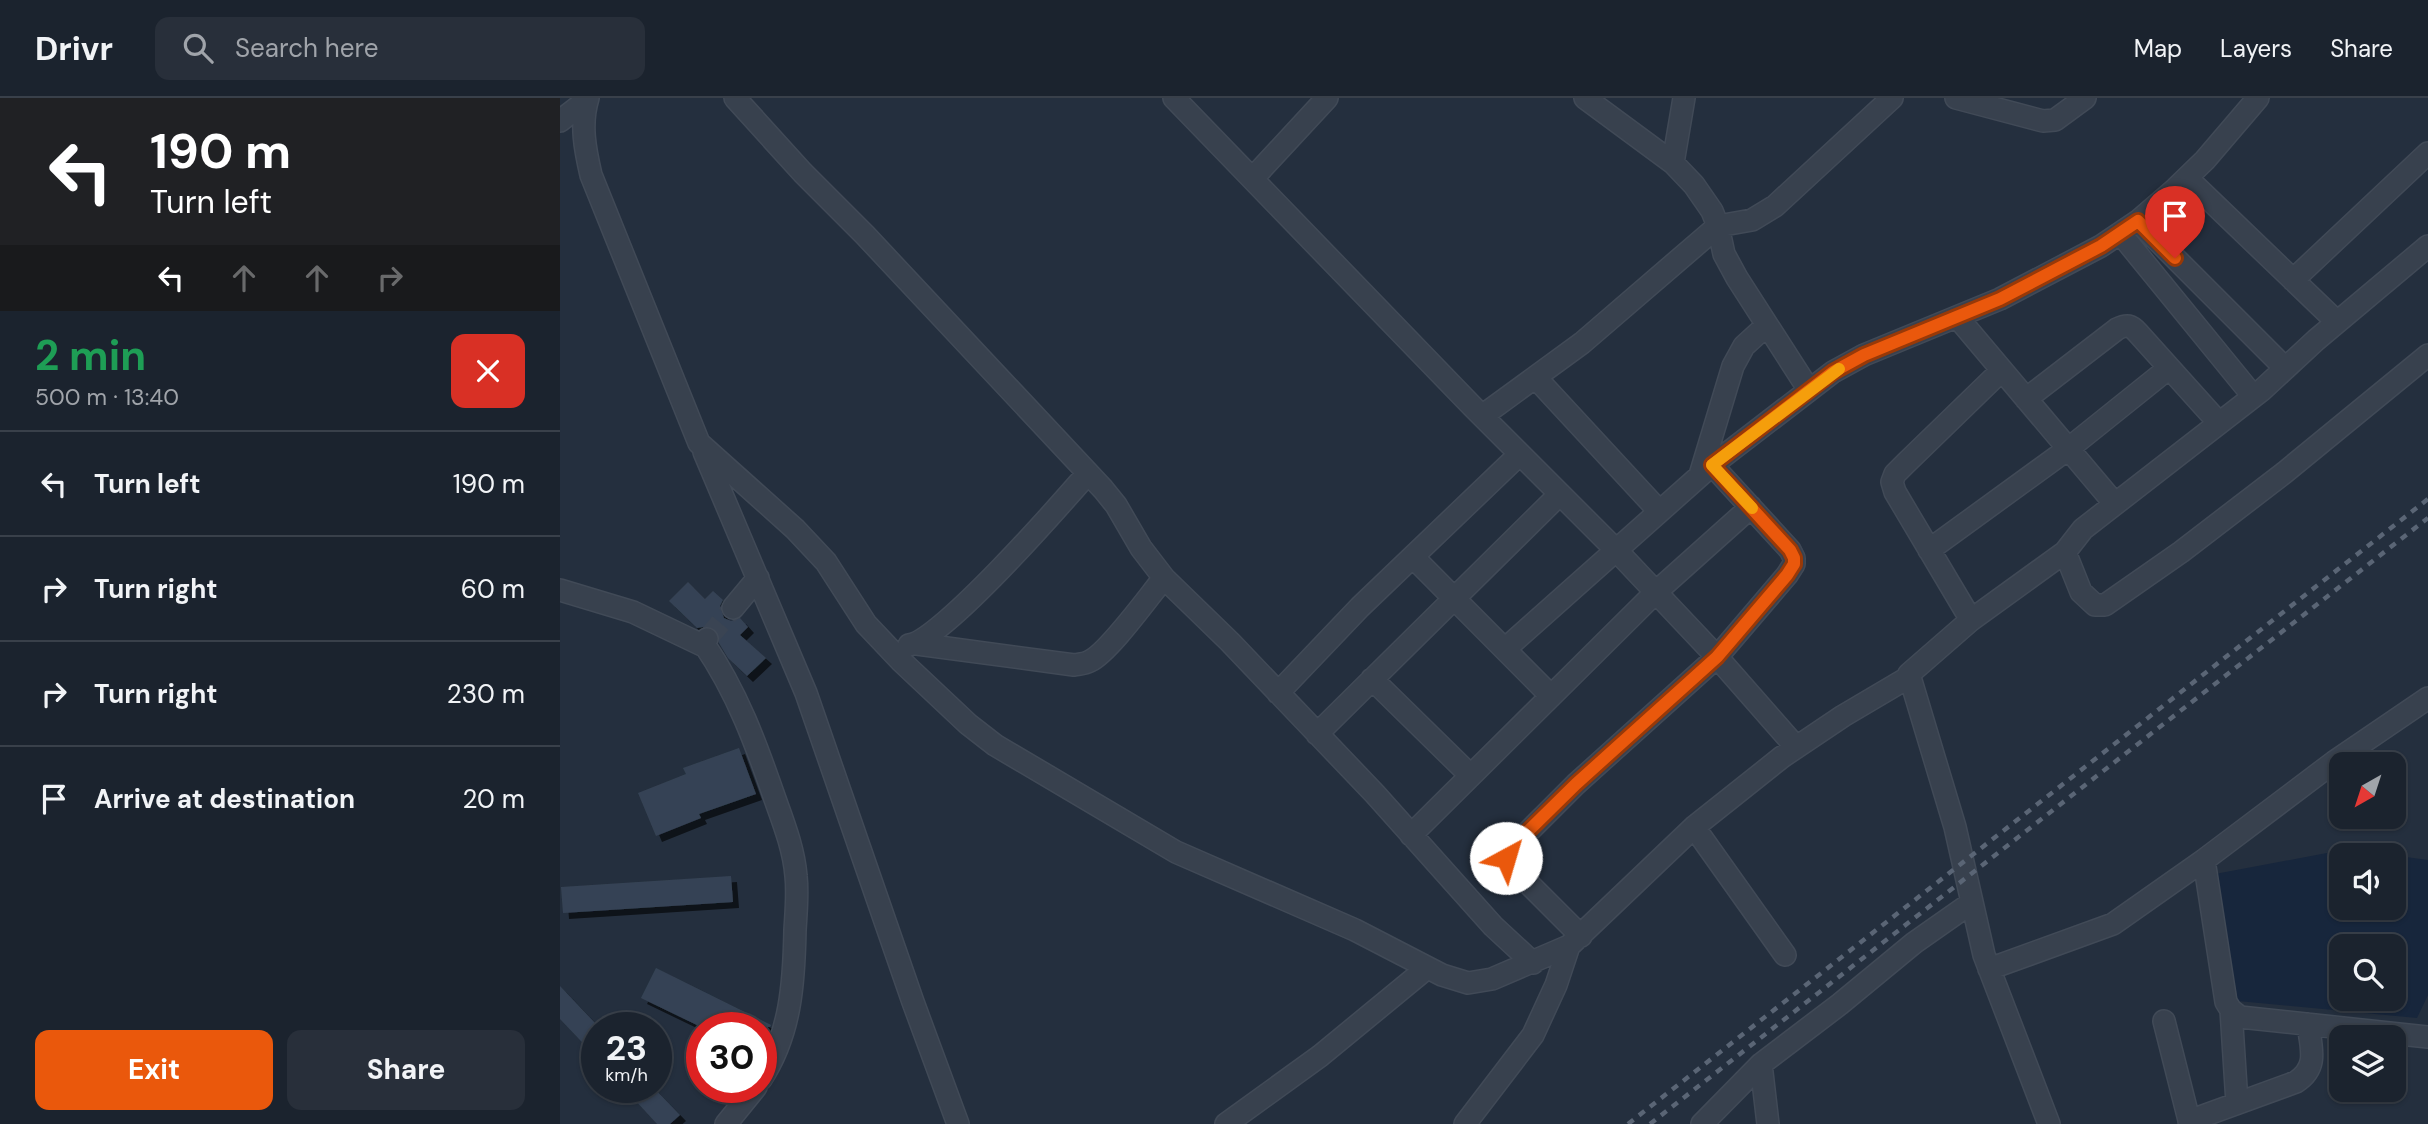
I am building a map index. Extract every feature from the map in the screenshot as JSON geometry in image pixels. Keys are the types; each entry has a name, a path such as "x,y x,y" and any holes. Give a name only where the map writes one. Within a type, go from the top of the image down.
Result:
{"street":[{"path":"735,98 1088,473 1116,505 1141,548 1164,578 1278,692 1375,794 1493,926 1533,963"},
{"path":"1174,98 1482,416 1616,550 1797,747"},
{"path":"1253,178 1327,98"},
{"path":"1586,98 1673,163 1694,185 1712,211 1724,254 1809,390"},
{"path":"1673,163 1684,98"},
{"path":"1482,416 1599,330 1718,226 1752,220 1769,211 1892,98"},
{"path":"1956,98 2043,121 2054,120 2067,113 2085,98"},
{"path":"1506,649 1706,470 1833,372 1864,355 1958,317 2047,275 2120,233 2138,221 2186,178 2258,98"},
{"path":"560,121 587,99"},
{"path":"587,99 583,117 584,145 591,175 806,693 917,1015 958,1124"},
{"path":"2293,280 2428,153"},
{"path":"2186,178 2337,322"},
{"path":"2138,221 2285,368"},
{"path":"2120,233 2253,396"},
{"path":"2049,1124 1989,969 1955,827 1909,677 1911,671 1971,620 2065,552 2083,529 2253,396 2428,246"},
{"path":"1958,317 2115,504"},
{"path":"1706,470 1733,366 1744,346 1767,325"},
{"path":"2026,399 2125,325 2138,332 2219,423"},
{"path":"2065,552 2081,592 2095,605 2105,605 2170,560 2284,473 2428,355"},
{"path":"1930,550 2068,449 2169,368"},
{"path":"1971,620 1895,492 1892,482 1895,474 2002,370"},
{"path":"1536,378 1659,511"},
{"path":"702,447 803,537 826,562 866,624 983,737 1176,852 1355,930 1427,968 1468,983 1492,979 1533,963 1575,941 1694,827 1797,747 1853,709 1909,677"},
{"path":"1278,692 1413,556 1520,454"},
{"path":"1575,941 1507,860 1507,853 1576,784 1717,657 1781,584 1794,564 1790,550 1751,507 1706,470"},
{"path":"916,644 990,579 1088,473"},
{"path":"1317,734 1560,494"},
{"path":"1410,835 1656,592 1751,507"},
{"path":"1413,556 1550,695"},
{"path":"733,608 758,578"},
{"path":"885,645 916,644 1083,664 1096,658 1108,646 1164,578"},
{"path":"560,590 633,612 706,642 747,720 787,832 796,875 794,974 787,1022 777,1049"},
{"path":"1372,679 1469,775"},
{"path":"1989,969 2113,924 2391,722 2424,709"},
{"path":"1694,827 1784,955"},
{"path":"2204,860 2226,1002 2231,1010 2240,1017 2428,1037"},
{"path":"1702,1124 1761,1064 1914,943 1971,902"},
{"path":"1465,1124 1533,1035 1575,941"},
{"path":"1226,1124 1320,1056 1427,968"},
{"path":"2231,1010 2237,1103"},
{"path":"2164,1021 2190,1123 2297,1082 2309,1072 2312,1064 2308,1024"},
{"path":"1761,1064 1768,1124"},
{"path":"726,1124 743,1103"}],"water":[{"path":"2329,853 2329,920 2406,920 2406,857 2428,860 2428,995 2417,1018 2343,1011 2406,1011 2406,934 2329,934 2329,1010 2238,1001 2215,874"}],"building":[{"path":"688,582 705,599 713,591 723,600 720,606 724,618 731,621 740,618 748,627 740,635 766,658 747,676 728,658 719,643 716,629 709,626 697,628 669,601"},
{"path":"739,748 756,794 699,814 701,818 656,836 638,793 686,774 683,768"},
{"path":"731,876 733,902 563,913 561,887"},
{"path":"656,968 745,1012 686,1012 686,1020 641,998"},
{"path":"560,986 585,1012 581,1012 581,1041 560,1019"},
{"path":"638,1103 668,1103 680,1115 670,1124 657,1124"}],"tunnel":[{"path":"707,639 733,608"}],"railway":[{"path":"1628,1124 2428,499"},
{"path":"1650,1124 2428,518"}],"slow traffic":[{"path":"1752,508 1712,465 1839,369"}],"route":[{"path":"1506,858 1514,845 1576,784 1717,657 1781,584 1794,564 1790,550 1712,465 1833,372 1864,355 2000,299 2101,246 2138,221 2175,258"}]}
